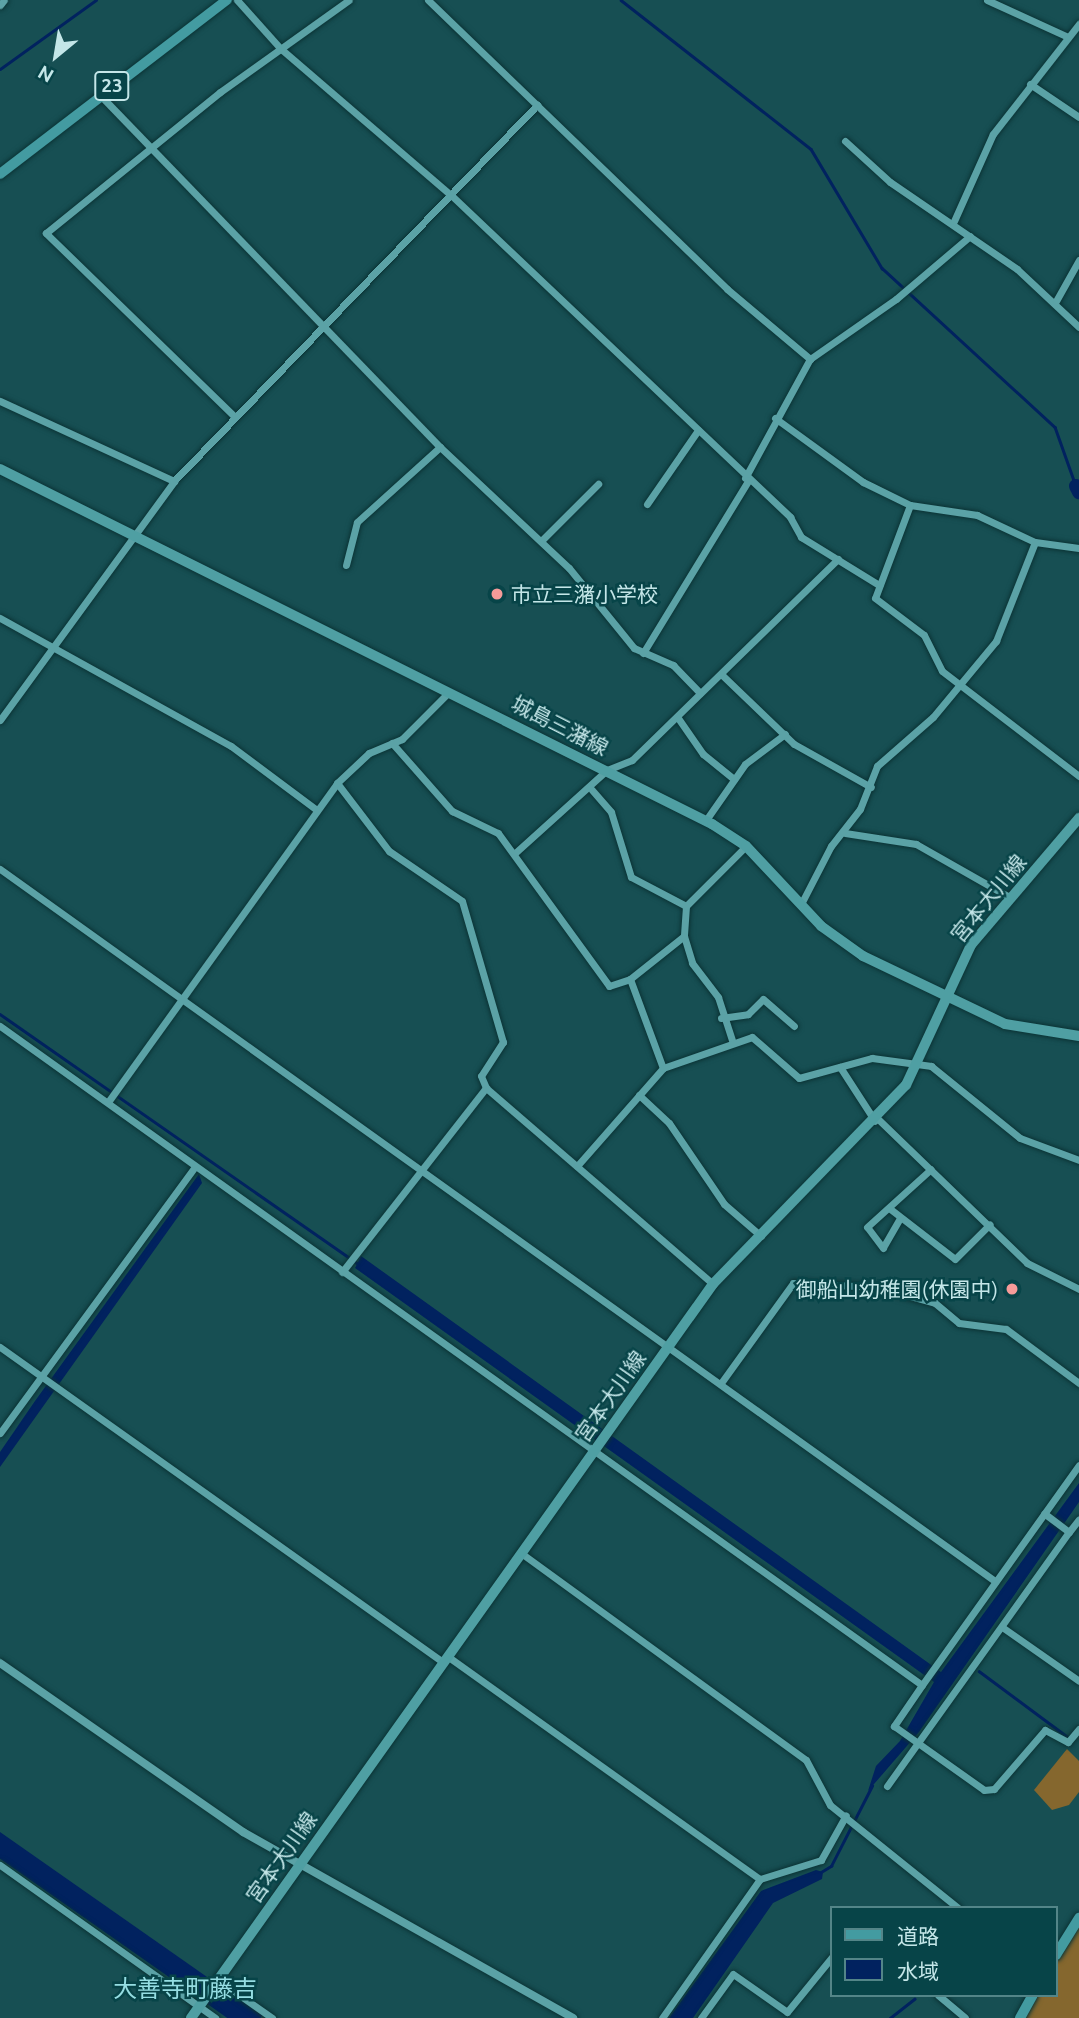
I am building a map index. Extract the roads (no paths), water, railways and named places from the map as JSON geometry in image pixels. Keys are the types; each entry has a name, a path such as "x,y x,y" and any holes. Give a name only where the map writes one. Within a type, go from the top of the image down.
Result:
{"main road":[{"name":"23","path":"0,174 227,0"},
{"name":"城島三潴線","path":"0,469 135,532 706,820 746,846 839,942 944,995 1027,1031 1079,1036"},
{"name":"宮本大川線","path":"191,2018 713,1284 761,1236 819,1171 877,1120 915,1064 944,995 971,945 1079,818"},
{"path":"1058,1952 1079,1917"},
{"path":"1020,2018 1032,1997"}],"street":[{"path":"0,5 4,0"},
{"path":"237,0 281,49 452,195 746,479 790,517 802,537 879,585"},
{"path":"234,418 46,233 152,145 349,0"},
{"path":"428,0 810,359"},
{"path":"987,0 1066,36"},
{"path":"954,221 988,143 1066,36 1079,24"},
{"path":"1030,84 1079,117"},
{"path":"100,95 325,324 440,447 541,541 643,653 673,665 700,693"},
{"path":"0,720 174,481 537,105"},
{"path":"845,141 890,182 954,221 1056,301 1079,327"},
{"path":"643,653 746,479 775,418 810,359 909,290 970,236"},
{"path":"1056,301 1079,260"},
{"path":"0,401 174,481"},
{"path":"775,418 863,482 910,505 977,515 1035,542 1079,548"},
{"path":"647,504 698,430"},
{"path":"346,565 357,522 440,447"},
{"path":"541,541 598,484"},
{"path":"910,505 875,598 923,635 942,671 1079,776"},
{"path":"801,904 871,787 877,766 960,686 996,641 1035,542"},
{"path":"515,853 592,790 607,770 632,760 838,559"},
{"path":"0,618 231,746 317,810"},
{"path":"721,674 785,734 823,765 871,787"},
{"path":"108,1102 337,783 369,753 392,743 424,721 449,692"},
{"path":"678,718 703,754 734,779"},
{"path":"706,820 734,779 759,750 785,734"},
{"path":"392,743 452,811 498,833 606,982 630,978 684,936"},
{"path":"337,783 389,850 462,901 503,1042 481,1076 486,1088 713,1284"},
{"path":"592,790 611,812 631,877 686,906"},
{"path":"845,833 916,844 1011,898"},
{"path":"732,1040 721,1018 718,997 695,970 684,936 686,906 746,846"},
{"path":"0,869 995,1581"},
{"path":"630,978 663,1068"},
{"path":"721,1018 748,1014 763,999 794,1026"},
{"path":"0,1026 342,1272 924,1681"},
{"path":"577,1166 663,1068 732,1040 761,1041 799,1078 872,1058 931,1066 1038,1149 1079,1160"},
{"path":"840,1066 877,1120 1039,1273 1079,1289"},
{"path":"342,1272 419,1170 486,1088"},
{"path":"639,1095 668,1123 724,1204 761,1236"},
{"path":"0,1433 198,1168"},
{"path":"900,1219 883,1248 867,1227 931,1169"},
{"path":"889,1208 955,1259 990,1224"},
{"path":"720,1383 793,1283 877,1287 935,1303 959,1323 1006,1329 1079,1383"},
{"path":"0,1347 42,1379 71,1396 760,1879"},
{"path":"1079,1465 1048,1516 995,1581 894,1726 989,1792 1045,1730 1068,1742 1079,1729"},
{"path":"1048,1516 1067,1530"},
{"path":"887,1786 1002,1627 1067,1530 1079,1519"},
{"path":"521,1553 806,1760 824,1799 853,1819 956,1906"},
{"path":"1002,1627 1079,1681"},
{"path":"0,1663 215,1814 573,2018"},
{"path":"662,2018 760,1879 821,1860 853,1819"},
{"path":"0,1865 201,2004 215,2018"},
{"path":"701,2018 733,1973 787,2012 830,1959"},
{"path":"217,1981 272,2018"},
{"path":"941,1997 965,2018"}],"water":[{"path":"199,1174 202,1183 0,1467 0,1452"},
{"path":"361,1256 941,1672 1079,1483 1079,1502 919,1732 868,1791 876,1766 900,1741 934,1682 355,1268"},
{"path":"0,1832 262,2016 260,2018 227,2018 0,1859"},
{"path":"816,1870 823,1872 822,1879 773,1903 693,2018 669,2018 761,1891"}],"waterway":[{"path":"0,69 96,0"},
{"path":"621,0 811,149 882,268 1055,427 1076,486"},
{"path":"1076,486 1079,492"},
{"path":"0,1014 359,1264"},
{"path":"979,1671 1068,1737"},
{"path":"821,1872 831,1866 872,1786"},
{"path":"890,2018 914,1999"}],"place":[{"name":"市立三潴小学校","path":"497,594"},
{"name":"御船山幼稚園(休園中)","path":"1012,1289"}],"district":[{"name":"大善寺町藤吉","path":"185,1989"}]}
